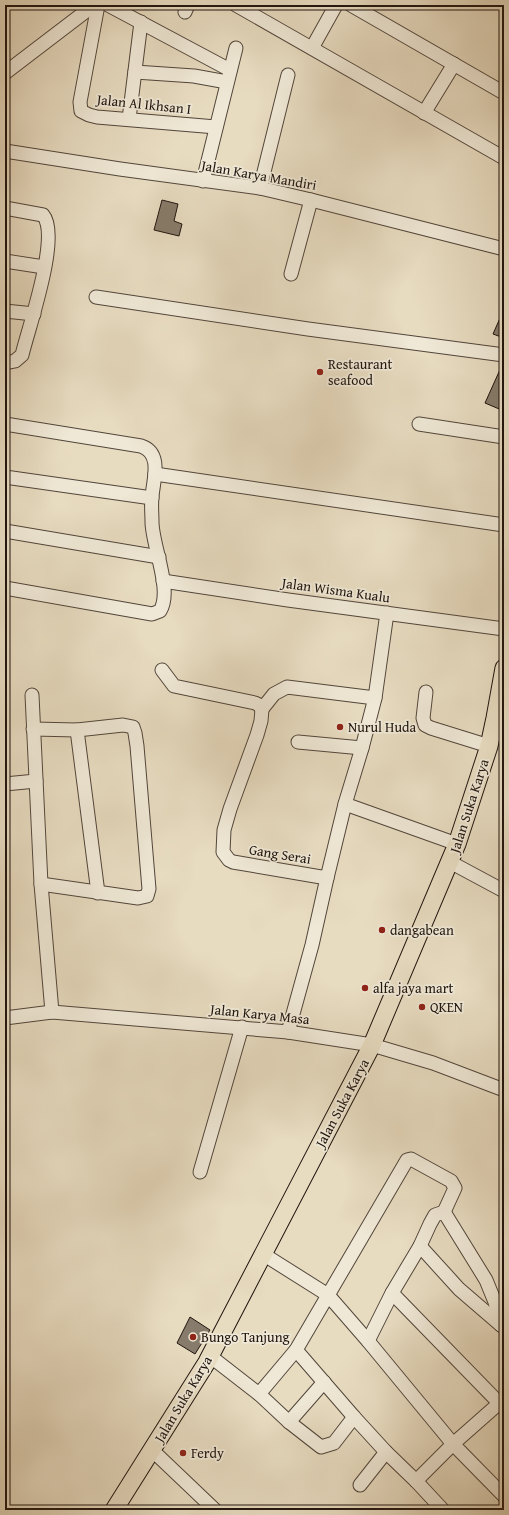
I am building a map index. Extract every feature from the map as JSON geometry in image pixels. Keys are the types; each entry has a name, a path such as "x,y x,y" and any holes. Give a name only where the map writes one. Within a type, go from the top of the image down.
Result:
{"main road":[{"name":"Jalan Suka Karya","path":"114,1510 210,1356 372,1045 457,844 489,746 496,718 504,670"}],"street":[{"path":"5,74 94,5"},
{"name":"Jalan Al Ikhsan I","path":"98,5 80,109 84,113 93,116 216,127"},
{"path":"108,5 141,22 229,76"},
{"path":"236,5 504,158"},
{"path":"312,48 336,5"},
{"path":"351,5 504,93"},
{"path":"130,119 141,22"},
{"path":"203,181 236,48"},
{"path":"424,113 454,64"},
{"path":"135,72 194,76 229,76"},
{"path":"260,188 288,75"},
{"name":"Jalan Karya Mandiri","path":"5,151 120,170 260,188 504,250"},
{"path":"290,274 311,200"},
{"path":"5,208 38,213 45,217 48,223 44,277 22,355 15,362 5,363"},
{"path":"5,261 44,267"},
{"path":"96,297 308,329 504,356"},
{"path":"5,311 34,314"},
{"path":"5,424 146,448 154,457 155,474 152,498 152,527 163,581 164,604 160,611 152,614 5,588"},
{"path":"419,424 504,436"},
{"path":"155,474 504,525"},
{"path":"5,477 152,498"},
{"path":"5,531 159,557"},
{"name":"Jalan Wisma Kualu","path":"163,581 280,599 504,629"},
{"path":"327,878 345,804 375,698 387,613"},
{"path":"162,670 174,686 255,703 262,709 274,694 287,687 375,698"},
{"path":"426,692 423,718 425,725 489,746"},
{"path":"32,694 40,884 52,1012"},
{"name":"Gang Serai","path":"262,709 262,717 259,728 224,830 225,856 233,862 327,878 312,945 288,1032"},
{"path":"33,729 76,730 127,725 134,729 137,746 149,889 147,896 138,898 40,884"},
{"path":"76,730 98,893"},
{"path":"298,742 362,748"},
{"path":"5,784 36,781"},
{"path":"345,804 457,844"},
{"path":"450,862 504,891"},
{"name":"Jalan Karya Masa","path":"5,1018 52,1012 288,1032 372,1045 433,1063 504,1090"},
{"path":"200,1172 242,1027"},
{"path":"259,1394 296,1350 407,1160 412,1159 451,1181 455,1188 444,1212 435,1215 420,1246 392,1293 368,1341"},
{"path":"444,1212 486,1280 503,1327"},
{"path":"420,1246 459,1289 503,1327"},
{"path":"263,1254 328,1295 453,1444 504,1496"},
{"path":"392,1293 503,1404 453,1444 416,1481"},
{"path":"296,1350 386,1452 443,1510"},
{"path":"210,1356 259,1394 289,1422 321,1447 334,1443 354,1417"},
{"path":"289,1422 324,1382"},
{"path":"152,1450 215,1510"},
{"path":"360,1485 386,1452"}],"building":[{"path":"162,200 178,204 174,221 182,224 179,236 154,230"},
{"path":"504,309 504,338 493,334"},
{"path":"504,363 504,411 485,403"},
{"name":"Bungo Tanjung","path":"190,1317 210,1330 195,1354 177,1343"}],"place":[{"name":"Restaurant seafood","path":"320,372"},
{"name":"Nurul Huda","path":"340,727"},
{"name":"dangabean","path":"382,930"},
{"name":"alfa jaya mart","path":"365,988"},
{"name":"QKEN","path":"422,1007"},
{"name":"Bungo Tanjung","path":"193,1337"},
{"name":"Ferdy","path":"183,1453"}]}
